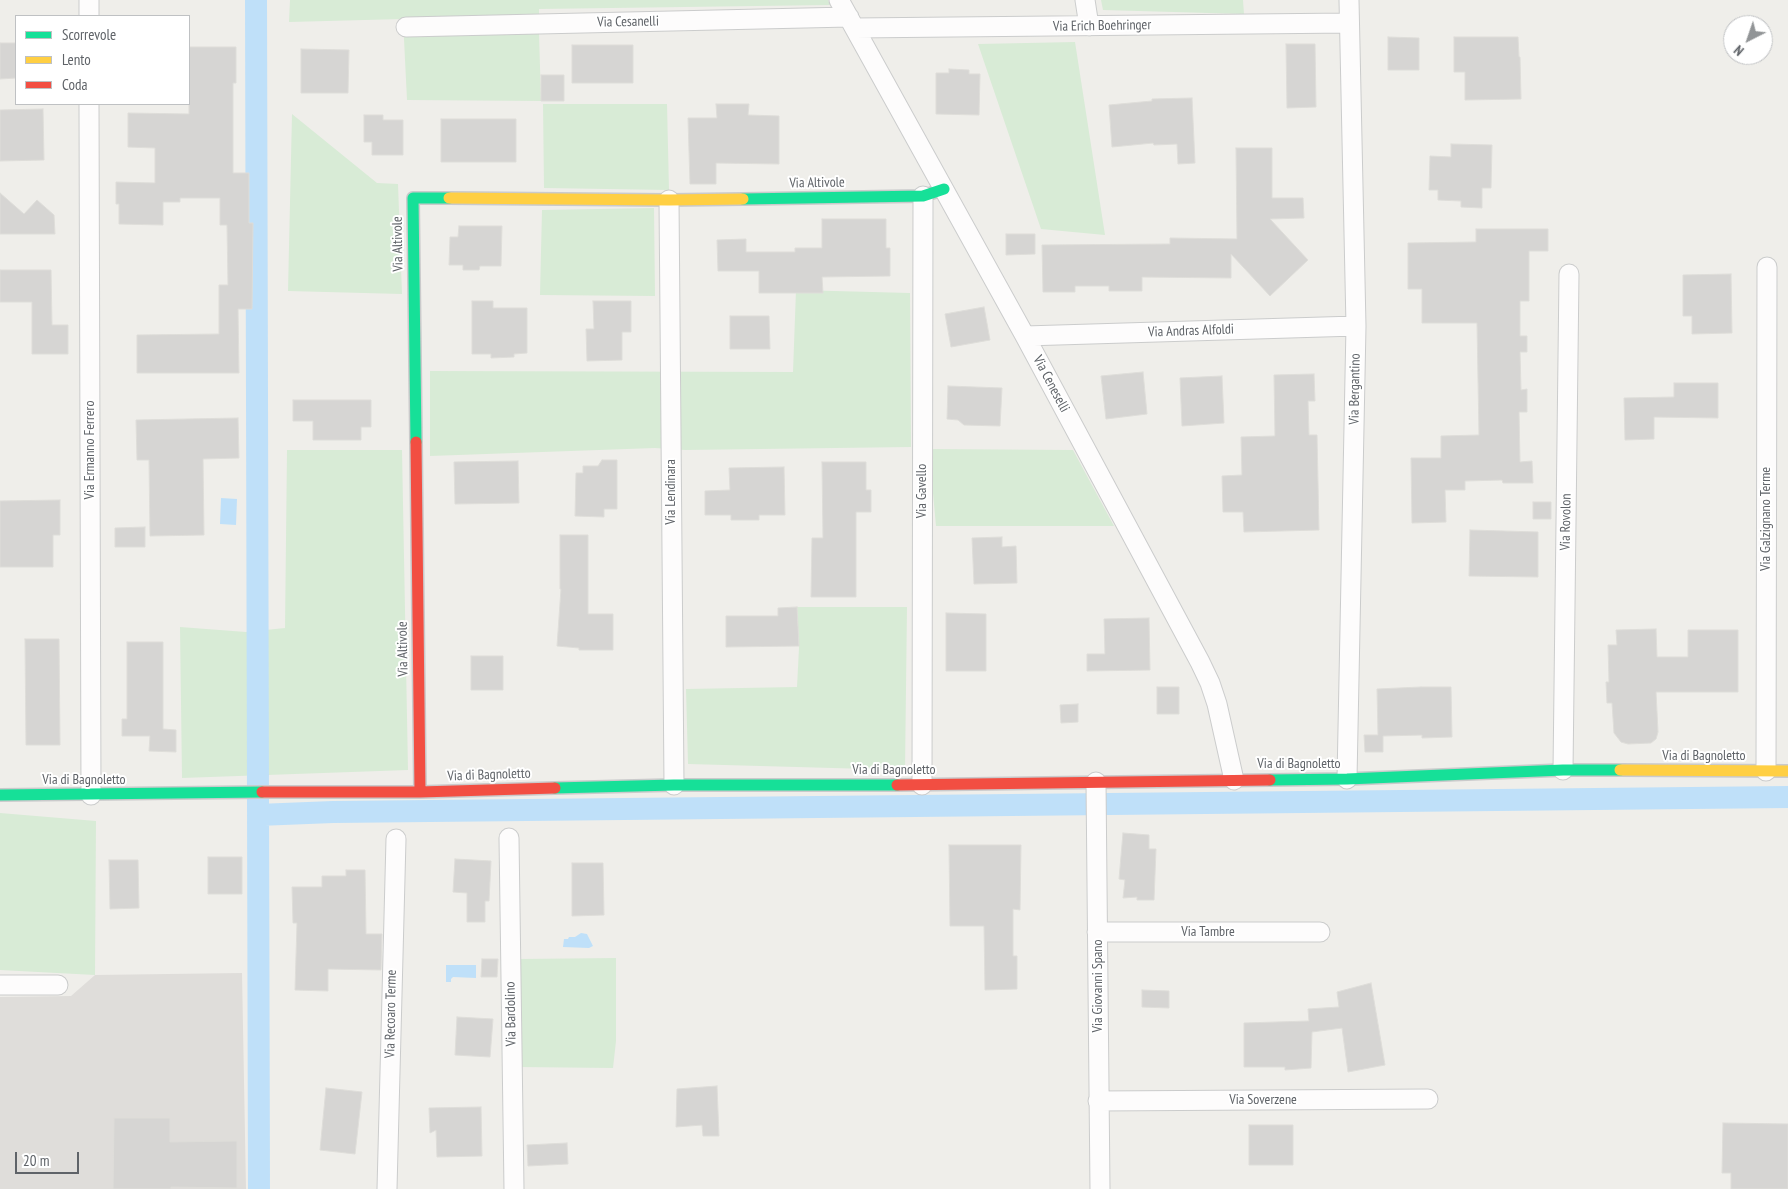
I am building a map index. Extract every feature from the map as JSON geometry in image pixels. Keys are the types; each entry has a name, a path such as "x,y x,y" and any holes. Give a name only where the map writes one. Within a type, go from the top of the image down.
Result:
{"street":[{"path":"89,0 89,15"},
{"name":"Via Ceneselli","path":"839,0 1025,336 1200,662 1217,704 1234,780"},
{"path":"1085,0 1088,26"},
{"name":"Via Bergantino","path":"1347,779 1356,326 1349,0"},
{"name":"Via Erich Boehringer","path":"852,23 1088,26 1349,23"},
{"name":"Via Cesanelli","path":"406,26 852,23"},
{"name":"Via Ermanno Ferrero","path":"89,105 91,795"},
{"name":"Via Altivole","path":"420,792 413,198 668,200 923,196 944,189"},
{"name":"Via Gavello","path":"922,785 923,196"},
{"name":"Via Lendinara","path":"668,200 674,785"},
{"name":"Via Galzignano Terme","path":"1766,771 1767,267"},
{"name":"Via Rovolon","path":"1563,770 1570,274"},
{"name":"Via Andras Alfoldi","path":"1025,336 1356,326"},
{"name":"Via di Bagnoletto","path":"0,795 288,791 420,792 674,785 922,785 1097,789 1234,780 1347,779 1563,770 1788,771"},
{"name":"Via Giovanni Spano","path":"1097,789 1100,1189"},
{"name":"Via Bardolino","path":"509,838 514,1189"},
{"name":"Via Recoaro Terme","path":"387,1189 396,839"},
{"name":"Via Tambre","path":"1097,932 1320,932"},
{"path":"0,985 58,985"},
{"name":"Via Soverzene","path":"1098,1101 1428,1099"},
{"path":"1089,1189 1100,1189"}],"shaded area":[{"path":"242,973 246,1189 0,1189 0,997 71,996 95,975"}],"green space":[{"path":"290,0 828,0 830,5 539,9 541,101 407,100 403,19 289,22"},
{"path":"1101,0 1243,0 1244,14 1103,10"},
{"path":"1075,42 1105,235 1041,229 978,44"},
{"path":"543,104 667,104 669,190 544,188"},
{"path":"292,114 377,183 398,184 402,294 288,291"},
{"path":"654,208 655,296 540,295 542,210"},
{"path":"796,290 910,293 911,447 685,450 655,448 430,456 430,371 793,372"},
{"path":"929,449 1073,450 1114,526 936,526"},
{"path":"287,450 402,450 408,770 182,778 180,627 246,632 285,628"},
{"path":"797,607 907,607 905,770 688,764 686,689 797,687 799,648"},
{"path":"0,813 96,821 95,975 0,970"},
{"path":"616,958 616,1041 613,1068 518,1067 519,959"}],"water":[{"path":"221,498 237,499 236,525 220,524"},
{"path":"581,933 587,934 593,946 589,948 563,947 564,939 575,937"},
{"path":"446,965 476,965 476,978 453,977 451,982 446,982"}],"building":[{"path":"1388,37 1419,38 1419,70 1388,70"},
{"path":"1454,37 1518,37 1521,99 1465,100 1465,72 1454,72"},
{"path":"0,43 15,43 15,78 0,79"},
{"path":"1286,44 1315,44 1316,107 1287,108"},
{"path":"572,45 633,45 633,83 572,83"},
{"path":"190,47 236,47 236,83 233,83 233,173 249,173 249,223 253,223 252,309 238,309 239,373 137,373 137,335 219,334 219,285 228,285 227,225 220,225 220,198 180,198 180,202 163,202 163,225 119,224 119,204 116,204 116,182 155,183 155,148 128,147 128,113 189,114"},
{"path":"301,49 349,50 348,93 301,93"},
{"path":"949,69 969,70 969,74 980,74 979,115 936,114 936,73 949,73"},
{"path":"541,75 564,75 564,101 541,101"},
{"path":"1192,98 1195,163 1178,164 1177,144 1154,145 1153,143 1112,147 1109,105 1152,101 1152,99"},
{"path":"716,104 749,104 748,115 779,116 779,164 716,163 716,184 690,184 688,118 717,118"},
{"path":"43,109 44,160 0,161 0,110"},
{"path":"364,115 383,115 383,120 403,120 403,155 372,155 372,142 364,142"},
{"path":"441,119 516,119 516,162 441,162"},
{"path":"1451,144 1492,145 1491,188 1482,188 1482,208 1461,207 1461,201 1438,200 1438,190 1429,190 1430,156 1451,157"},
{"path":"1236,148 1272,148 1272,198 1303,198 1304,218 1270,219 1308,260 1270,296 1231,254 1231,278 1142,277 1142,291 1109,291 1109,286 1075,286 1075,292 1043,292 1042,245 1170,244 1170,238 1237,239"},
{"path":"0,193 24,214 37,200 54,215 55,234 0,234"},
{"path":"822,219 886,219 886,248 890,248 890,276 822,277 823,293 759,293 759,271 718,271 717,240 746,239 746,252 795,252 795,248 822,248"},
{"path":"459,226 502,226 501,266 480,266 479,270 463,270 463,265 449,265 450,237 458,237"},
{"path":"1476,229 1548,229 1548,251 1529,251 1529,301 1520,301 1520,336 1527,336 1527,352 1520,352 1521,390 1527,389 1527,412 1519,412 1520,462 1532,461 1533,483 1503,483 1502,480 1465,481 1465,490 1445,490 1446,522 1412,523 1411,458 1441,458 1441,436 1479,435 1477,323 1422,323 1422,289 1408,289 1408,243 1476,242"},
{"path":"1006,234 1035,234 1035,254 1006,255"},
{"path":"0,270 51,270 52,325 68,325 68,354 32,354 32,302 0,302"},
{"path":"1731,274 1732,333 1692,334 1692,316 1683,316 1683,275"},
{"path":"472,301 493,301 493,308 527,308 527,353 514,354 514,357 491,358 491,354 472,354"},
{"path":"593,301 631,301 631,332 622,332 622,360 587,361 586,329 594,329"},
{"path":"984,307 990,340 951,347 945,314"},
{"path":"730,316 769,316 770,349 730,349"},
{"path":"1143,372 1147,414 1106,419 1101,376"},
{"path":"1314,374 1315,401 1308,401 1309,435 1317,435 1319,530 1244,532 1243,512 1223,512 1222,476 1242,475 1241,437 1275,436 1274,375"},
{"path":"1222,376 1224,423 1182,426 1180,378"},
{"path":"1674,383 1718,383 1718,418 1654,417 1654,439 1625,440 1624,398 1674,397"},
{"path":"948,386 1002,388 1000,426 964,425 958,420 947,419"},
{"path":"293,400 371,400 371,427 361,427 361,440 313,440 313,421 293,421"},
{"path":"238,418 239,458 203,459 204,535 150,536 149,460 137,460 136,420"},
{"path":"602,460 617,460 617,509 604,509 604,517 575,516 576,473 583,473 583,466 598,466"},
{"path":"518,461 519,503 455,504 454,462"},
{"path":"822,462 866,462 866,490 871,490 871,512 856,512 856,597 811,597 812,538 823,538"},
{"path":"784,467 785,515 759,515 759,520 731,520 731,515 705,515 705,491 730,490 729,468"},
{"path":"60,500 60,535 53,535 53,567 0,567 0,501"},
{"path":"1533,502 1551,502 1551,519 1533,519"},
{"path":"145,527 145,547 115,547 115,528"},
{"path":"1470,530 1538,532 1538,577 1469,576"},
{"path":"560,535 588,535 588,614 613,614 613,650 579,650 579,648 557,646 561,589"},
{"path":"1002,537 1002,547 1016,546 1017,583 974,584 972,538"},
{"path":"797,607 799,646 726,647 726,616 778,616 778,608"},
{"path":"946,613 986,614 986,671 946,671"},
{"path":"1149,618 1150,670 1087,671 1087,654 1105,654 1104,619"},
{"path":"1656,629 1657,657 1688,657 1688,630 1738,630 1738,692 1656,692 1658,732 1656,739 1651,743 1628,744 1621,742 1614,733 1612,703 1607,703 1606,682 1609,682 1608,645 1617,645 1616,630"},
{"path":"25,639 59,639 60,745 26,745"},
{"path":"127,642 163,642 163,729 176,730 176,752 149,751 150,736 122,736 122,719 127,719"},
{"path":"471,656 503,656 503,690 471,690"},
{"path":"1157,687 1179,687 1179,714 1157,714"},
{"path":"1451,687 1452,737 1422,738 1422,735 1383,736 1383,752 1365,752 1364,735 1378,735 1377,689"},
{"path":"1078,704 1078,722 1061,723 1060,705"},
{"path":"1123,833 1149,835 1149,849 1156,849 1154,900 1137,900 1137,897 1123,898 1125,880 1119,879"},
{"path":"949,845 1021,845 1020,910 1013,909 1013,956 1017,956 1017,989 985,990 984,926 950,926"},
{"path":"208,857 242,857 242,894 208,894"},
{"path":"455,859 491,861 489,901 485,901 485,922 467,922 467,893 453,892"},
{"path":"109,860 138,860 139,908 110,909"},
{"path":"572,863 603,863 604,915 572,916"},
{"path":"346,870 365,870 366,934 382,934 381,970 328,969 328,991 295,990 297,923 293,923 292,887 322,887 322,876 346,876"},
{"path":"482,959 498,959 497,977 481,977"},
{"path":"1371,983 1385,1065 1348,1072 1342,1028 1312,1032 1311,1068 1285,1070 1285,1067 1244,1067 1244,1023 1309,1021 1308,1009 1339,1007 1337,992"},
{"path":"1142,990 1169,991 1169,1008 1142,1007"},
{"path":"457,1017 493,1019 490,1057 455,1055"},
{"path":"717,1086 719,1136 703,1136 702,1125 676,1127 677,1089"},
{"path":"326,1088 362,1092 355,1154 320,1150"},
{"path":"481,1107 482,1156 437,1157 436,1130 430,1133 429,1108"},
{"path":"114,1118 170,1118 170,1142 237,1141 237,1188 171,1187 171,1189 113,1189"},
{"path":"1723,1123 1788,1124 1788,1189 1731,1189 1731,1173 1722,1173"},
{"path":"1249,1125 1293,1125 1293,1165 1249,1165"},
{"path":"567,1143 568,1164 528,1166 527,1145"}],"waterway":[{"path":"256,0 259,1189"},
{"path":"258,815 333,812 1788,797"}],"traffic: fast":[{"path":"743,199 923,196 944,189"},
{"path":"416,442 413,198 449,198"},
{"path":"1270,780 1347,779 1563,770 1620,770"},
{"path":"555,788 674,785 897,785"},
{"path":"0,795 262,792"}],"traffic: slow":[{"path":"449,198 743,199"},
{"path":"1620,770 1788,771"}],"traffic: jam":[{"path":"416,442 420,792"},
{"path":"897,785 1270,780"},
{"path":"262,792 420,792 555,788"}]}
